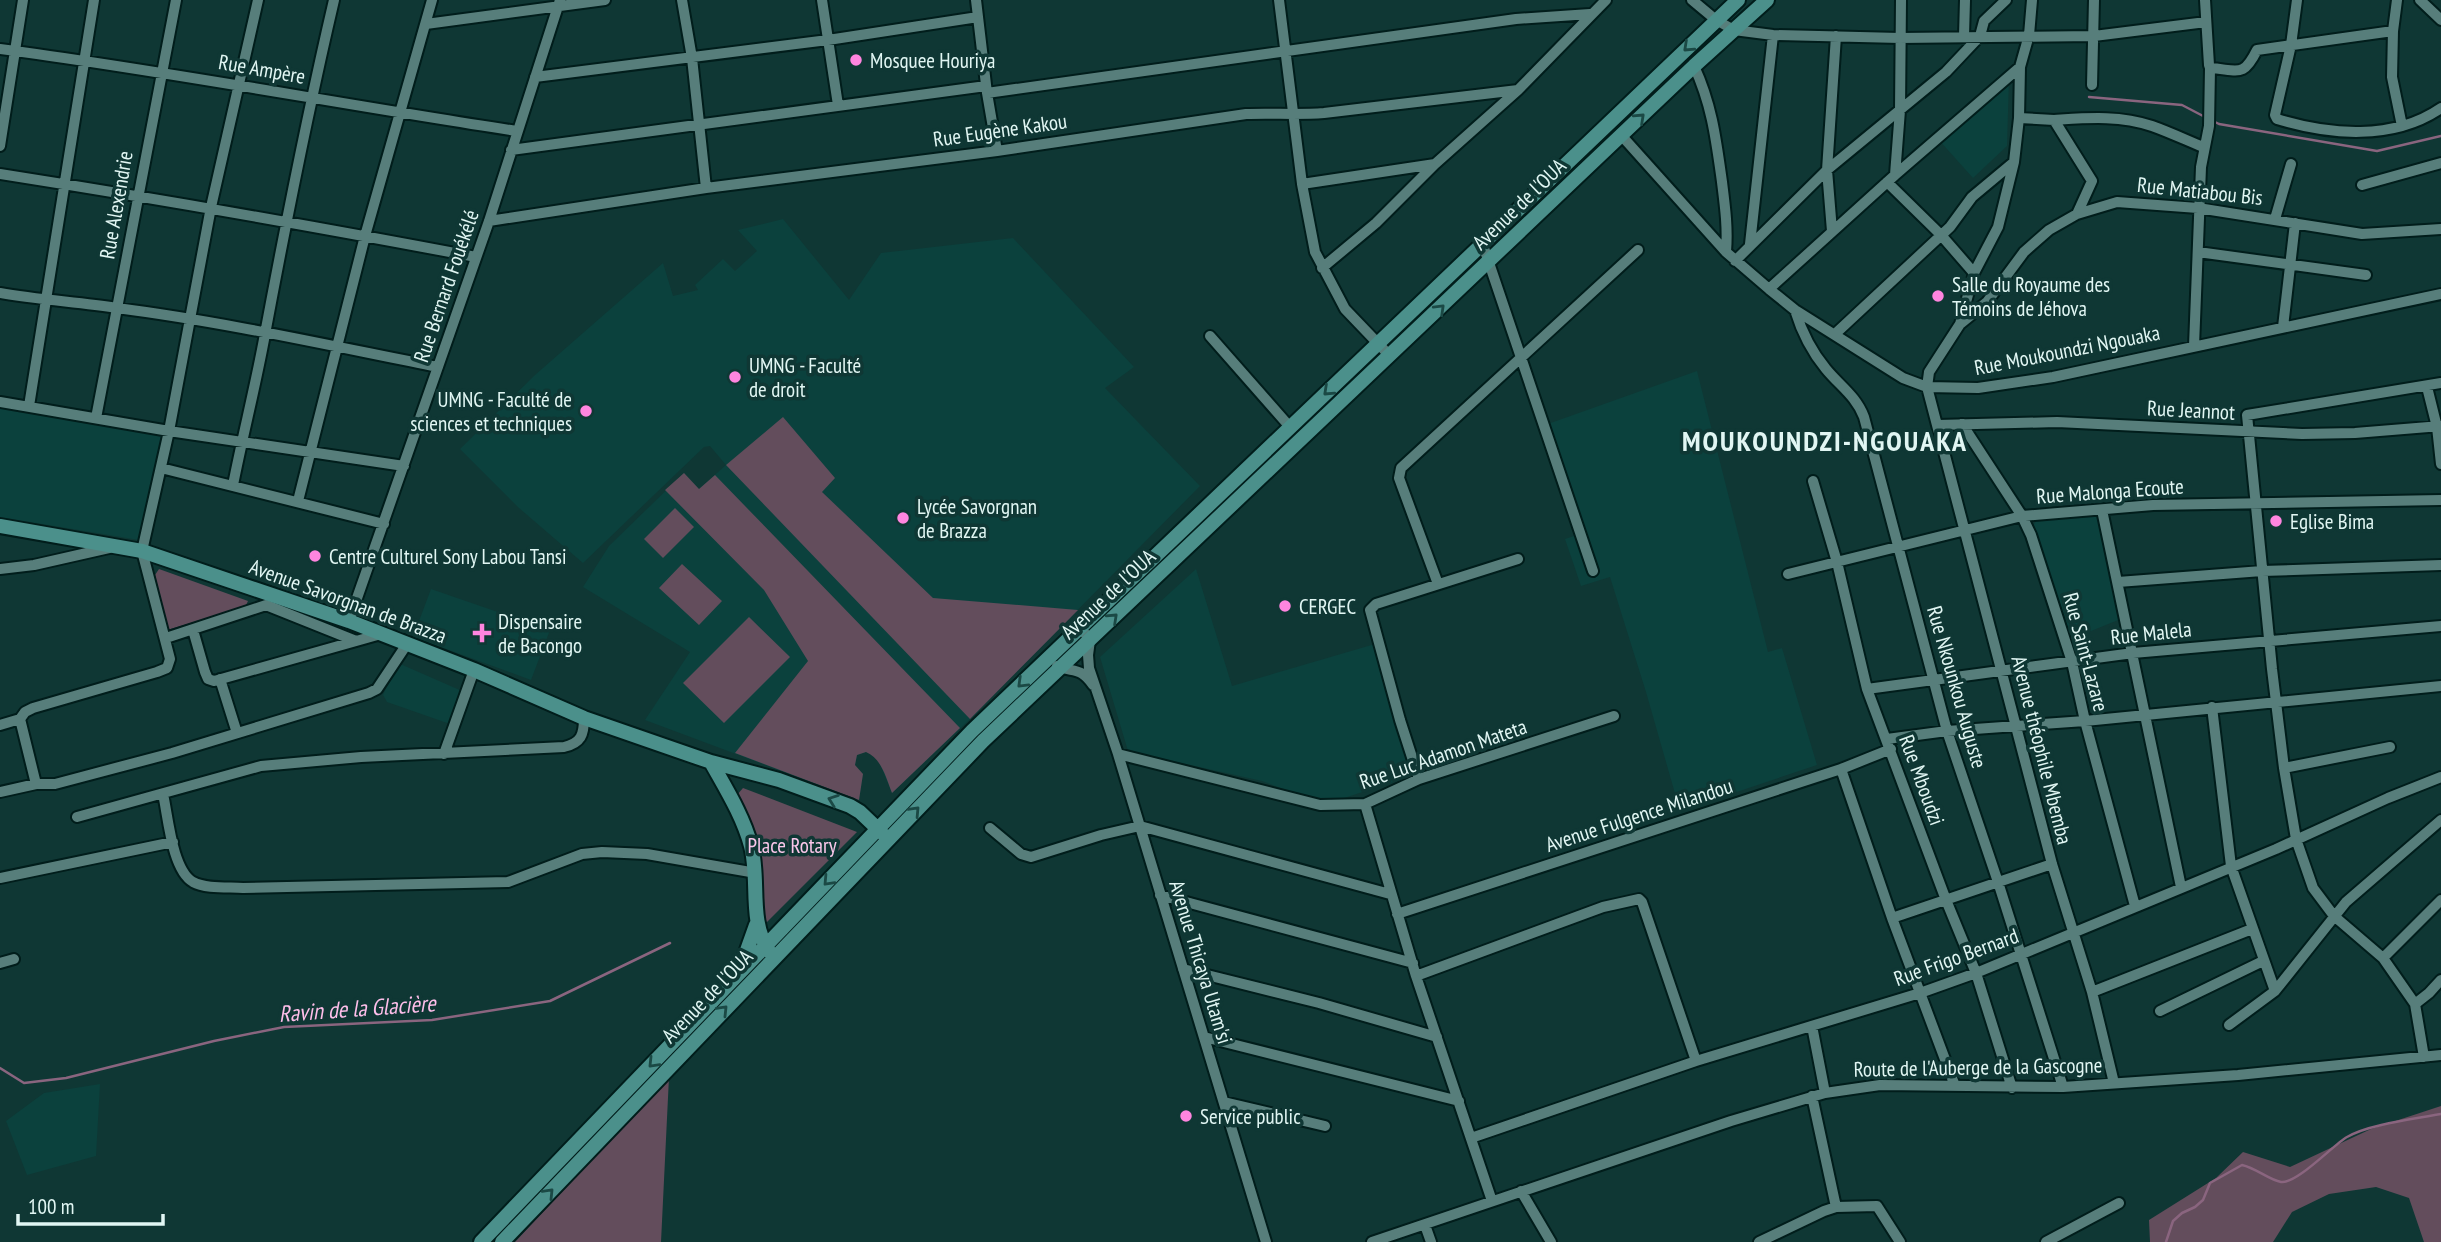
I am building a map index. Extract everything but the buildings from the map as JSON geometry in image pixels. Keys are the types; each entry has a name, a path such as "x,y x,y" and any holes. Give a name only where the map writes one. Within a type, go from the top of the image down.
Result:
{"main road":[{"name":"Avenue de l'OUA","path":"502,1242 882,834 936,788 1054,663 1080,627 1738,0"},
{"name":"Avenue de l'OUA","path":"882,834 892,812 1054,663 1090,640 1621,135 1767,0"},
{"name":"Avenue Savorgnan de Brazza","path":"0,526 142,551 349,621 474,670 584,718 711,762 779,780 860,811 882,834"},
{"path":"711,762 743,822 756,873 756,925 738,975"},
{"path":"860,811 892,812"},
{"path":"756,925 770,952"},
{"name":"Avenue de l'OUA","path":"481,1242 738,975 770,952"}],"street":[{"path":"0,146 23,0"},
{"path":"29,406 48,301 94,0"},
{"name":"Rue Alexendrie","path":"96,418 160,72 176,0"},
{"path":"0,724 20,719 25,712 33,708 167,668 170,659 166,638 142,551 169,431 211,207 258,0"},
{"path":"233,485 311,97 334,0"},
{"path":"298,501 365,236 432,0"},
{"path":"426,24 559,3 605,0"},
{"path":"682,0 692,58 706,188"},
{"path":"822,0 838,105"},
{"path":"976,0 986,90 997,151"},
{"path":"1279,0 1301,184 1311,236 1322,268 1345,309 1390,356"},
{"path":"1322,268 1376,223 1435,164 1518,90 1606,0"},
{"path":"1692,0 1716,20 1734,30 1773,35 1900,38 2094,36 2206,22"},
{"path":"1901,0 1900,110 1891,178 1975,273"},
{"path":"1964,36 1965,0"},
{"path":"1735,261 1827,170 1946,72 1980,36 1984,21 2006,0"},
{"path":"1927,387 1932,366 1959,324 1975,273 1998,227 2014,162 2019,118 2020,67 2029,35 2032,0"},
{"path":"2092,85 2094,0"},
{"path":"2194,346 2198,208 2203,147 2210,108 2205,0"},
{"path":"2297,0 2291,45 2275,115 2277,119 2316,129 2369,131 2402,125 2441,108"},
{"path":"2397,0 2392,77 2402,125"},
{"path":"2420,0 2441,20"},
{"name":"Rue Bernard Fouékélé","path":"349,621 489,221 559,3"},
{"path":"511,150 838,105 986,90 1286,52 1516,19 1590,14"},
{"path":"535,77 978,18"},
{"path":"2210,68 2241,71 2249,66 2257,50 2393,31"},
{"path":"1750,244 1773,35"},
{"path":"1832,231 1827,170 1836,36"},
{"name":"Rue Ampère","path":"0,50 238,84 517,131"},
{"path":"1694,66 1706,92 1714,124 1728,227 1726,252"},
{"path":"1769,289 1891,178 2020,67"},
{"name":"Rue Eugène Kakou","path":"489,221 706,188 997,151 1247,114 1294,115 1518,90"},
{"path":"2019,118 2116,118 2152,126 2203,147"},
{"path":"2054,120 2092,181 2077,214"},
{"name":"Rue Moukoundzi Ngouaka","path":"1621,135 1735,261 1795,310 1903,378 1927,387 2005,386 2441,294"},
{"path":"1835,334 1951,227 1972,197 2014,162"},
{"path":"2362,185 2441,163"},
{"path":"1301,184 1435,164"},
{"path":"2275,219 2291,164"},
{"path":"0,174 211,207 476,257"},
{"name":"Rue Matiabou Bis","path":"1959,324 1987,302 2033,242 2077,214 2117,202 2198,208 2362,234 2441,229"},
{"path":"2283,327 2295,223"},
{"path":"1483,245 1593,571"},
{"path":"1438,584 1399,478 1400,471 1638,250"},
{"path":"2198,252 2366,275"},
{"path":"0,293 189,320 438,367"},
{"name":"Rue Nkounkou Auguste","path":"1795,310 1805,341 1827,370 1860,405 1947,731 2063,1087"},
{"path":"1210,336 1290,427"},
{"path":"2424,1057 2415,1004 2383,958 2334,916 2313,888 2296,839 2276,703 2247,415 2441,383"},
{"name":"Avenue théophile Mbemba","path":"1927,387 2052,864 2092,992 2114,1083"},
{"path":"2427,387 2439,431 2441,464"},
{"path":"0,402 169,431 404,466"},
{"name":"Rue Jeannot","path":"1938,425 2057,422 2247,432 2439,431"},
{"name":"Rue Saint-Lazare","path":"1962,424 2022,516 2031,535 2072,662 2135,906"},
{"path":"161,468 384,524"},
{"name":"Rue Mboudzi","path":"1813,481 1837,562 1867,689 1976,973 2012,1088"},
{"name":"Rue Malonga Ecoute","path":"1788,574 2022,516 2152,505 2441,500"},
{"path":"2102,510 2181,887"},
{"path":"0,569 34,565 116,546"},
{"path":"1419,779 1370,620 1370,610 1376,604 1518,559"},
{"path":"2118,582 2262,571 2441,565"},
{"path":"166,638 266,605 356,641"},
{"name":"Rue Malela","path":"1867,689 2133,653 2441,626"},
{"path":"1080,627 1090,640"},
{"path":"193,630 208,679 220,679 381,634"},
{"name":"Avenue Thicaya Utam'si","path":"1090,640 1089,668 1118,754 1266,1242"},
{"path":"0,792 36,784 55,784 369,693 377,689 407,644"},
{"name":"Avenue Thicaya Utam'si","path":"1054,663 1086,675 1098,693"},
{"path":"444,754 474,670"},
{"path":"220,679 237,733"},
{"name":"Avenue Fulgence Milandou","path":"1397,914 1841,769 1889,744 1947,731 2276,703 2441,685"},
{"path":"2212,707 2231,866 2275,991"},
{"name":"Rue Luc Adamon Mateta","path":"1118,754 1300,801 1320,805 1365,804 1419,779 1614,716"},
{"path":"77,817 261,766 361,757 571,745 584,733 584,718"},
{"path":"20,719 36,784"},
{"path":"2284,768 2390,747"},
{"path":"1841,769 1892,918 1955,1086"},
{"name":"Rue Frigo Bernard","path":"1471,1138 1696,1061 1920,993 1976,973 2441,777"},
{"path":"163,794 178,863 190,881 200,885 243,888 508,882 582,854 602,852 648,855 756,873"},
{"path":"1365,804 1416,976 1493,1201"},
{"path":"2229,1026 2275,991 2346,902 2441,820"},
{"path":"990,828 1021,854 1031,857 1101,835 1140,827 1390,894"},
{"path":"0,878 173,842"},
{"path":"1892,918 2052,864"},
{"path":"1160,895 1413,963"},
{"path":"1416,976 1603,907 1639,899 1696,1061"},
{"path":"2383,958 2441,900"},
{"path":"2092,992 2252,929"},
{"path":"0,962 14,959"},
{"path":"2160,1011 2263,961"},
{"path":"1183,969 1320,1003 1437,1037"},
{"path":"2415,1004 2441,980"},
{"path":"1812,1026 1825,1093"},
{"path":"1204,1037 1459,1101"},
{"name":"Route de l'Auberge de la Gascogne","path":"1372,1242 1731,1121 1825,1093 1880,1085 2063,1087 2238,1075 2441,1055"},
{"path":"1812,1096 1836,1207"},
{"path":"1224,1102 1325,1126"},
{"path":"1521,1191 1551,1242"},
{"path":"2046,1242 2119,1203"},
{"path":"1759,1242 1824,1210 1877,1206 1899,1242"},
{"path":"1425,1225 1431,1242"}],"shaded area":[{"path":"2009,78 2007,146 1973,178 1938,139"},
{"name":"Lycée Savorgnan de Brazza","path":"783,219 849,300 881,253 1013,238 1134,367 1105,388 1200,486 970,719 892,793 874,755 866,752 857,755 855,766 863,774 859,800 645,720 690,652 583,587 609,546 684,473 699,489 726,465 710,446 704,447 583,563 519,508 460,449 535,375 663,263 673,296 698,290 695,285 723,259 735,271 757,251 738,230"},
{"path":"1697,371 1768,652 1782,648 1817,765 1680,811 1610,577 1581,586 1565,539 1580,534 1545,425"},
{"path":"0,408 162,433 139,540 0,517"},
{"path":"2099,514 2123,618 2069,640 2033,526 2036,521"},
{"path":"1196,569 1232,686 1375,644 1414,775 1332,802 1320,803 1262,781 1128,751 1100,657"},
{"name":"Dispensaire de Bacongo","path":"431,589 550,630 531,680 413,637"},
{"path":"398,663 462,691 450,724 387,702 383,695"},
{"path":"100,1084 96,1156 27,1175 6,1121 44,1093"}],"green space":[{"path":"783,417 835,478 822,492 933,598 1078,610 970,719 726,465"},
{"path":"684,473 699,489 715,475 960,728 892,793 880,764 866,752 857,755 855,765 863,774 859,800 735,753 808,661 764,590 665,490"},
{"path":"675,508 694,527 663,558 644,539"},
{"path":"682,564 722,601 699,625 659,588"},
{"path":"159,569 248,601 245,607 167,630 155,575"},
{"path":"749,617 790,657 724,723 683,683"},
{"name":"Place Rotary","path":"743,788 857,832 763,926 760,875 754,842 737,795"},
{"path":"669,1077 661,1242 515,1242"},
{"path":"2441,1106 2441,1242 2424,1242 2409,1198 2376,1187 2329,1194 2292,1212 2273,1242 2150,1242 2149,1220 2216,1178 2243,1152 2290,1167 2371,1129"}],"waterway":[{"path":"2089,97 2182,105 2205,117"},
{"path":"2211,120 2219,124 2377,151 2441,136"},
{"name":"Ravin de la Glacière","path":"0,1068 24,1083 66,1078 214,1041 284,1027 432,1020 550,1001 670,943"},
{"path":"2166,1242 2173,1221 2203,1200 2210,1183 2242,1165 2276,1181 2288,1181 2356,1132 2392,1122 2441,1114"}],"place":[{"name":"Mosquee Houriya","path":"856,60"},
{"name":"Salle du Royaume des Témoins de Jéhova","path":"1938,296"},
{"name":"UMNG - Faculté de droit","path":"735,377"},
{"name":"UMNG - Faculté de sciences et techniques","path":"586,411"},
{"name":"Lycée Savorgnan de Brazza","path":"903,518"},
{"name":"Eglise Bima","path":"2276,521"},
{"name":"Centre Culturel Sony Labou Tansi","path":"315,556"},
{"name":"CERGEC","path":"1285,606"},
{"name":"Dispensaire de Bacongo","path":"482,633"},
{"name":"Service public","path":"1186,1116"}],"district":[{"name":"MOUKOUNDZI-NGOUAKA","path":"1825,440"}]}
